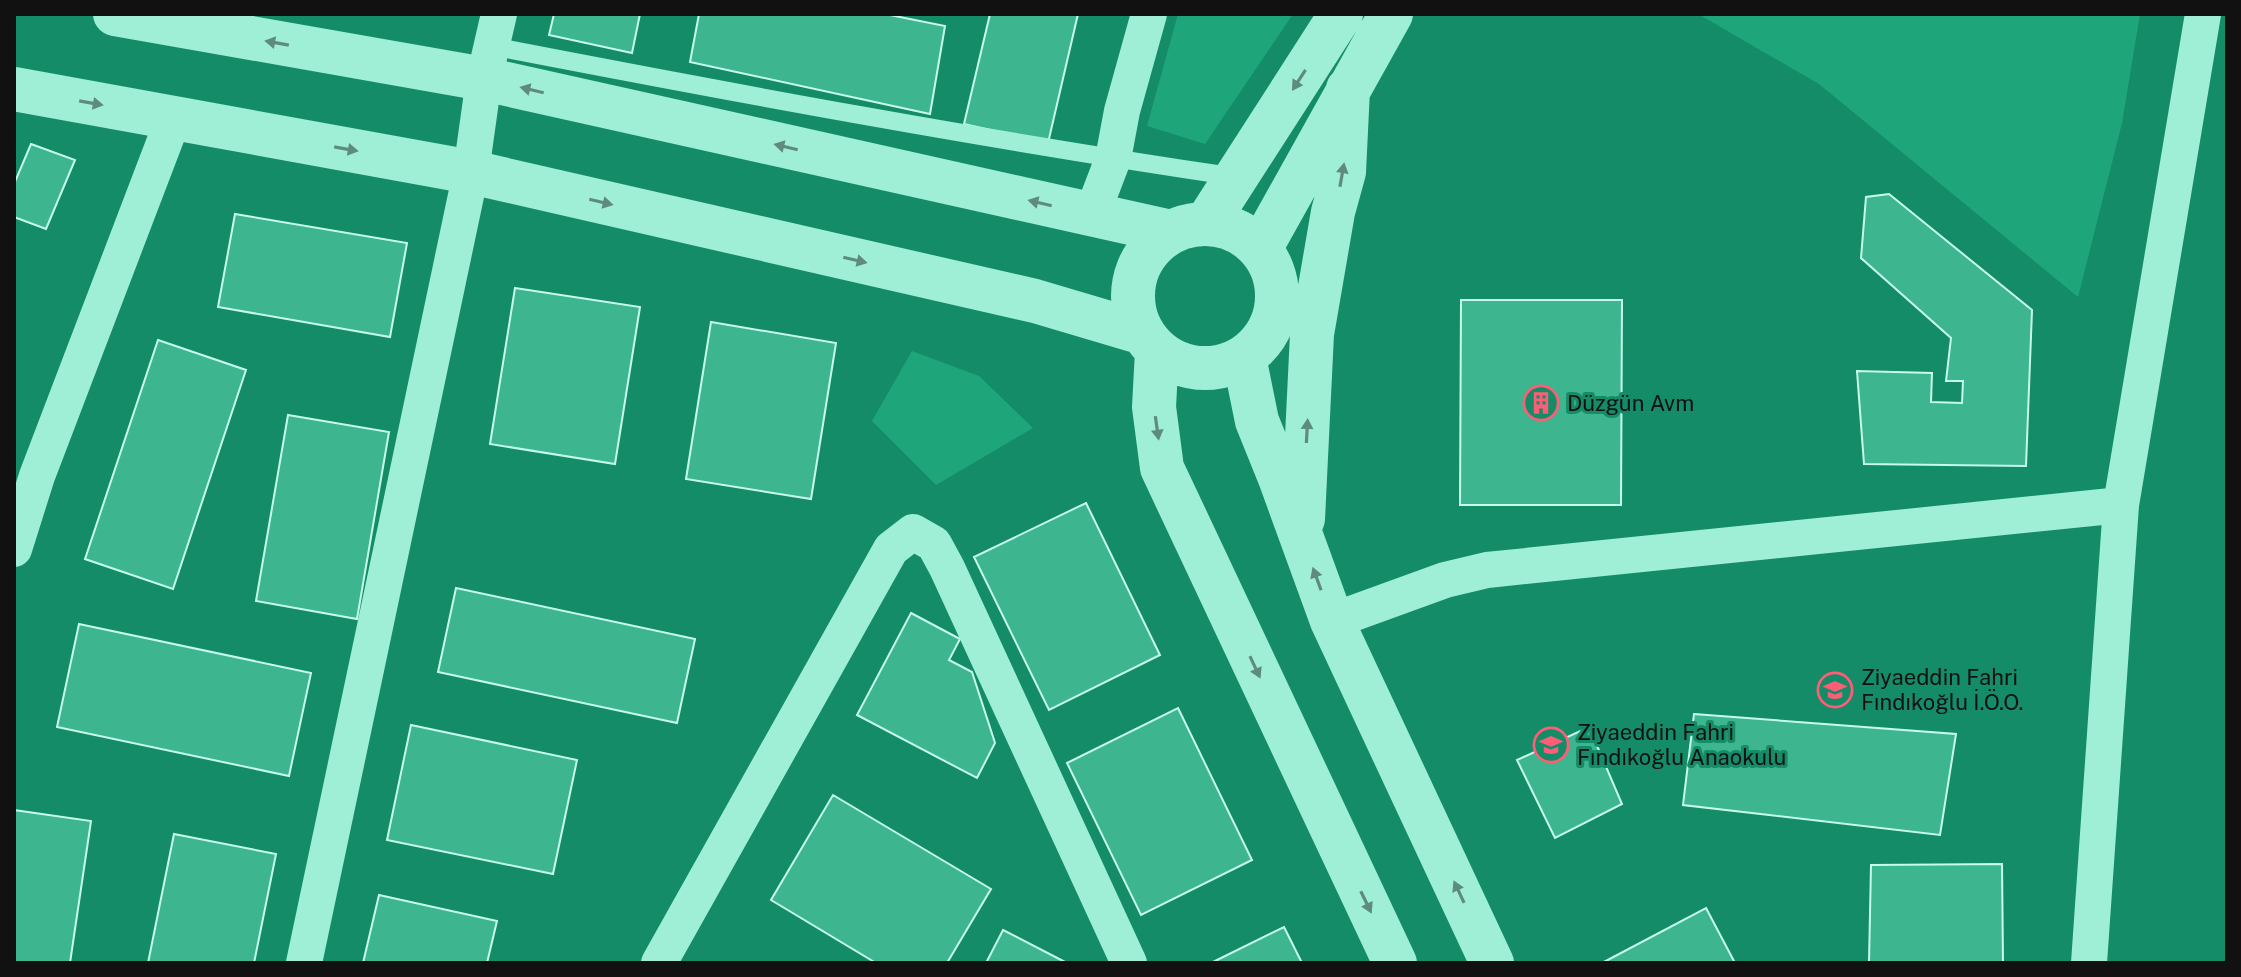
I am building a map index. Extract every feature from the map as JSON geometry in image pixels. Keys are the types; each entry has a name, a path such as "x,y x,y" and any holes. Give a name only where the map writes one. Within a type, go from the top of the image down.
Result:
{"street":[{"path":"14,89 471,172 1035,301 1150,342 1177,363 1199,368 1223,366 1244,357 1262,341 1274,319 1277,294 1273,271 1260,249 1242,233 1219,225 1188,228 1092,214 491,46 115,14"},
{"path":"1092,214 1113,159 1122,111 1149,14"},
{"path":"1341,14 1237,177 1188,228 1153,246 1139,265 1133,288 1134,311 1150,342 1162,468 1395,963"},
{"path":"1260,249 1391,14"},
{"path":"2089,963 2121,505 2203,14"},
{"path":"304,963 471,172 491,46"},
{"path":"1302,537 1312,334 1333,212 1344,172 1348,89"},
{"path":"14,549 37,476 174,117"},
{"path":"1244,357 1257,421 1332,621 1492,963"},
{"path":"1332,621 1445,580 1487,570 2121,505"},
{"path":"659,963 891,549 913,532 934,544 947,568 1129,963"}],"lane":[{"path":"491,46 1113,159 1237,177"}],"green space":[{"path":"1178,14 1293,14 1205,144 1147,126"},
{"path":"1698,14 2140,14 2122,123 2078,297 1819,84"},
{"path":"912,351 979,376 1033,428 936,485 872,421"}],"building":[{"path":"554,14 640,14 632,53 549,35"},
{"path":"699,14 885,14 945,26 930,114 690,62"},
{"path":"990,14 1078,14 1048,143 964,124"},
{"path":"31,144 75,160 46,229 14,217 14,184"},
{"path":"1889,194 2032,310 2026,466 1864,464 1857,371 1932,373 1931,402 1962,403 1963,381 1946,381 1951,338 1861,258 1866,197"},
{"path":"235,214 407,243 390,337 218,307"},
{"path":"515,288 640,307 615,464 490,444"},
{"name":"Düzgün Avm","path":"1461,300 1622,300 1621,505 1460,505"},
{"path":"711,322 836,343 811,499 686,479"},
{"path":"158,340 246,370 173,589 85,559"},
{"path":"288,415 389,432 357,619 256,601"},
{"path":"1086,503 1160,655 1049,710 974,557"},
{"path":"456,588 695,639 677,723 438,672"},
{"path":"911,613 960,639 949,660 972,672 995,743 977,778 857,715"},
{"path":"79,624 311,673 289,776 57,727"},
{"path":"1178,708 1252,860 1141,915 1067,763"},
{"path":"1694,714 1956,734 1940,835 1683,805"},
{"path":"411,725 577,760 553,874 387,840"},
{"path":"1589,727 1622,804 1555,838 1517,760"},
{"path":"833,795 991,889 947,963 876,963 771,900"},
{"path":"14,810 91,821 70,963 14,963"},
{"path":"174,834 276,854 254,963 148,963"},
{"path":"2002,864 2003,963 1869,963 1871,865"},
{"path":"379,895 497,921 487,963 363,963"},
{"path":"1706,908 1735,963 1602,963"},
{"path":"1284,927 1302,963 1211,963"},
{"path":"1003,930 1067,963 986,963"}],"place":[{"name":"Düzgün Avm","path":"1541,403"},
{"name":"Ziyaeddin Fahri Fındıkoğlu İ.Ö.O.","path":"1835,690"},
{"name":"Ziyaeddin Fahri Fındıkoğlu Anaokulu","path":"1551,745"}]}
